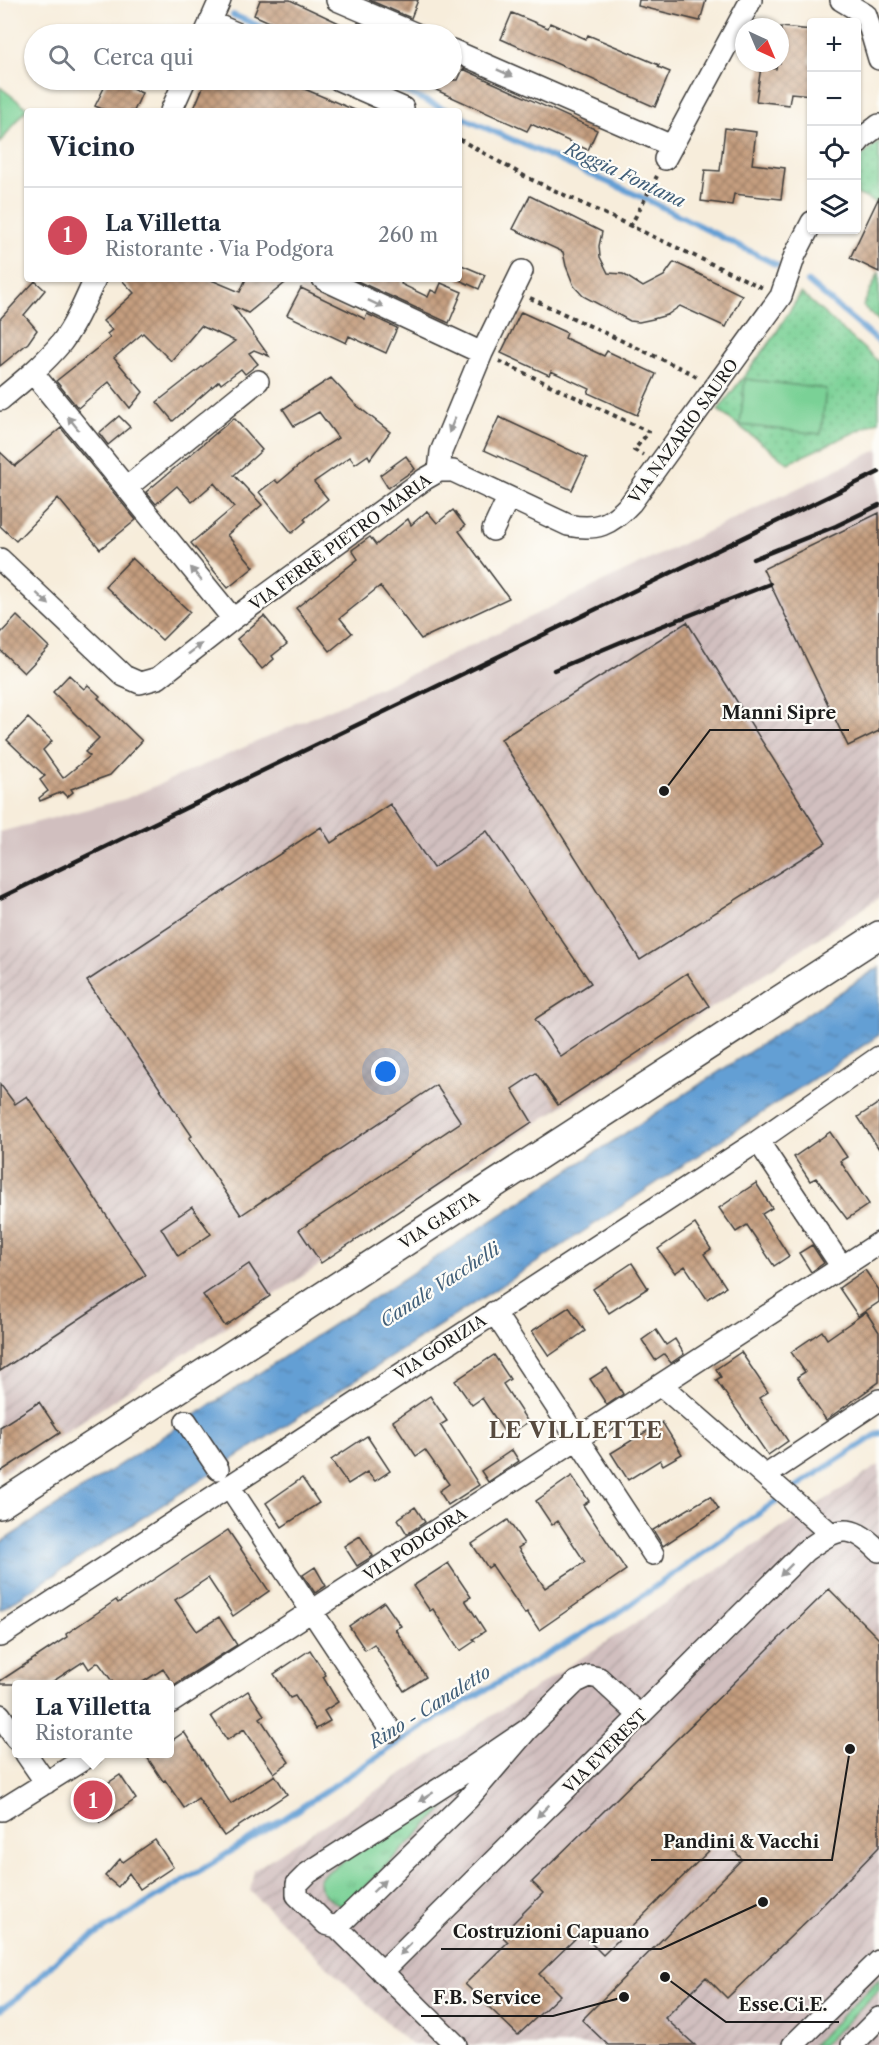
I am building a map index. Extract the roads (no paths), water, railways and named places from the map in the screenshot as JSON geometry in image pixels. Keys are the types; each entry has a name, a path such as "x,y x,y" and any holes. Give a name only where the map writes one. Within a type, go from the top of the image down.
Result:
{"main road":[{"name":"VIA GAETA","path":"0,1505 879,935"}],"street":[{"path":"210,24 220,0"},
{"path":"337,0 393,24"},
{"path":"462,55 669,153 751,0"},
{"path":"841,0 866,15 879,58"},
{"path":"172,108 180,90"},
{"path":"362,90 403,108"},
{"path":"861,139 879,125"},
{"name":"VIA NAZARIO SAURO","path":"439,471 453,471 568,525 583,528 596,527 610,522 631,503 782,292 795,255 807,232"},
{"path":"439,471 441,452 482,353 517,280"},
{"path":"0,400 33,373 62,342 77,319 94,282"},
{"path":"329,282 482,353"},
{"name":"VIA FERRÈ PIETRO MARIA","path":"33,373 233,619 439,471"},
{"path":"126,488 258,381"},
{"path":"493,530 508,498"},
{"path":"0,559 124,676 140,683 158,678 233,619"},
{"name":"VIA GORIZIA","path":"0,1636 223,1478 494,1312 758,1141 879,1057"},
{"path":"758,1141 842,1267"},
{"name":"VIA PODGORA","path":"174,1700 879,1243"},
{"path":"494,1312 653,1554"},
{"path":"661,1385 830,1533 843,1531 856,1533 879,1551"},
{"path":"765,1476 879,1400"},
{"path":"186,1420 391,1731"},
{"name":"VIA EVEREST","path":"382,1972 805,1551 830,1533"},
{"path":"337,1927 468,1799 527,1730 576,1682 589,1676 599,1678 640,1716"},
{"path":"0,1715 12,1733"},
{"path":"456,2045 337,1927 326,1924 297,1895 297,1884 308,1873 527,1730"},
{"path":"29,1758 46,1783"},
{"path":"2,1810 86,1758"},
{"path":"453,1780 468,1799"},
{"path":"794,2045 879,1961"},
{"path":"852,2045 879,2018"}],"water":[{"name":"Canale Vacchelli","path":"879,967 879,1035 533,1265 0,1610 0,1543"}],"waterway":[{"name":"Roggia Fontana","path":"233,15 254,24"},
{"name":"Roggia Fontana","path":"401,90 442,108"},
{"name":"Roggia Fontana","path":"462,117 648,200 777,265"},
{"name":"Roggia Fontana","path":"808,282 879,342"},
{"name":"Rino - Canaletto","path":"0,2010 21,1995 61,1956 282,1820 430,1722 618,1613 802,1483 879,1433"}],"railway":[{"path":"0,898 879,472"},
{"path":"753,559 836,526 879,505"},
{"path":"554,670 770,584"}],"place":[{"name":"Manni Sipre","path":"664,791"},
{"name":"Pandini & Vacchi","path":"850,1749"},
{"name":"La Villetta","path":"93,1800"},
{"name":"Costruzioni Capuano","path":"763,1902"},
{"name":"Esse.Ci.E.","path":"665,1977"},
{"name":"F.B. Service","path":"624,1997"}],"district":[{"name":"LE VILLETTE","path":"576,1430"}]}
